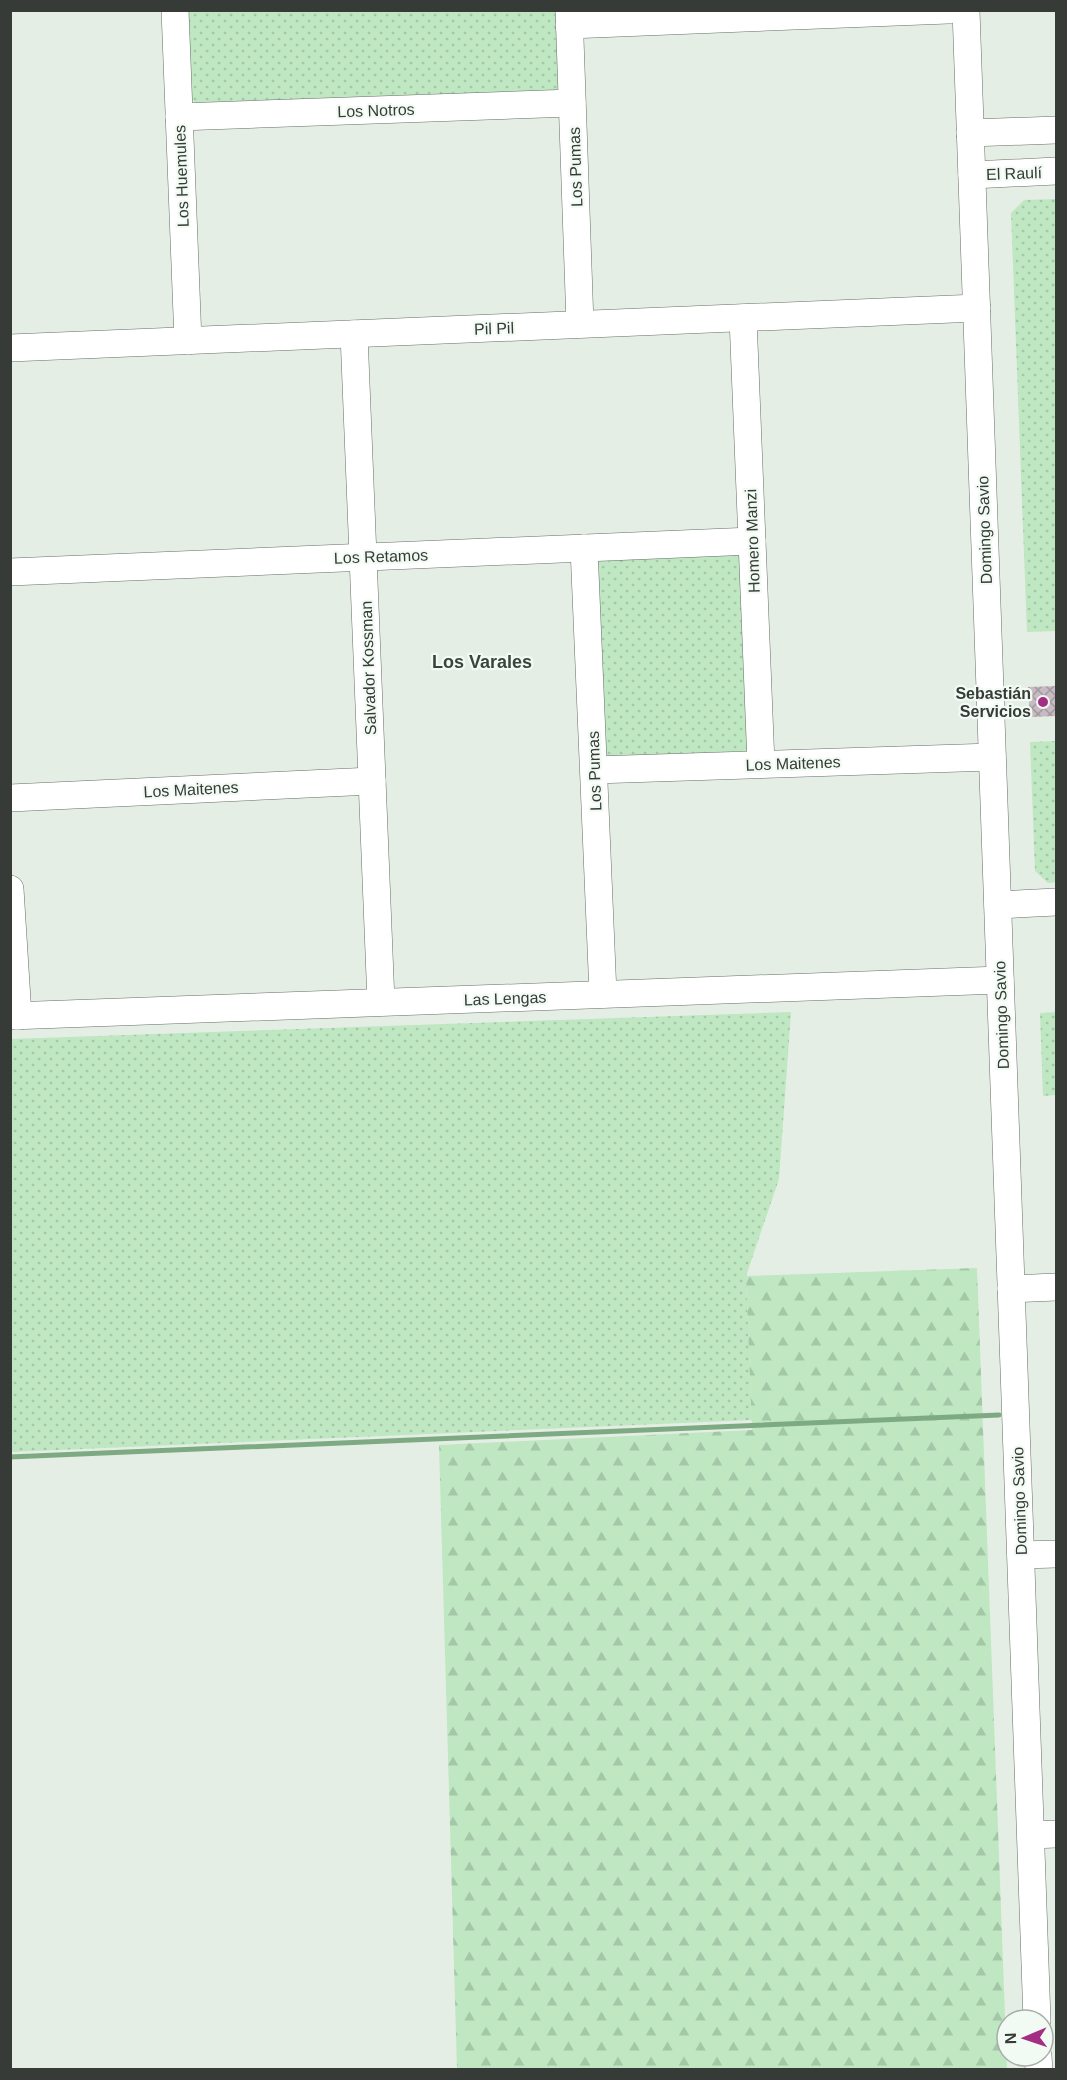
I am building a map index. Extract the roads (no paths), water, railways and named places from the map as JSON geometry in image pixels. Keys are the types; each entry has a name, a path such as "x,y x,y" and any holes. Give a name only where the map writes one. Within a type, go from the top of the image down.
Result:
{"street":[{"name":"Los Huemules","path":"175,10 188,341"},
{"path":"569,18 948,10"},
{"name":"Domingo Savio","path":"966,10 1021,1555 1044,1834 1037,2008"},
{"name":"Los Pumas","path":"569,18 580,324"},
{"name":"Los Notros","path":"179,117 573,103"},
{"path":"970,133 1056,130"},
{"name":"El Raulí","path":"972,175 1056,171"},
{"name":"Pil Pil","path":"10,348 977,308"},
{"name":"Homero Manzi","path":"743,318 761,764"},
{"name":"Salvador Kossman","path":"354,334 381,1002"},
{"name":"Los Retamos","path":"10,572 752,540"},
{"name":"Los Pumas","path":"584,548 603,994"},
{"name":"Los Maitenes","path":"594,770 992,757"},
{"name":"Los Maitenes","path":"10,798 372,781"},
{"path":"10,889 14,1016"},
{"path":"998,904 1056,902"},
{"name":"Las Lengas","path":"14,1016 1000,980"},
{"path":"1011,1288 1056,1287"},
{"path":"1021,1555 1056,1554"}],"waterway":[{"path":"10,1457 999,1415"}],"place":[{"name":"Sebastián Servicios","path":"1043,702"}],"district":[{"name":"Los Varales","path":"482,662"}]}
